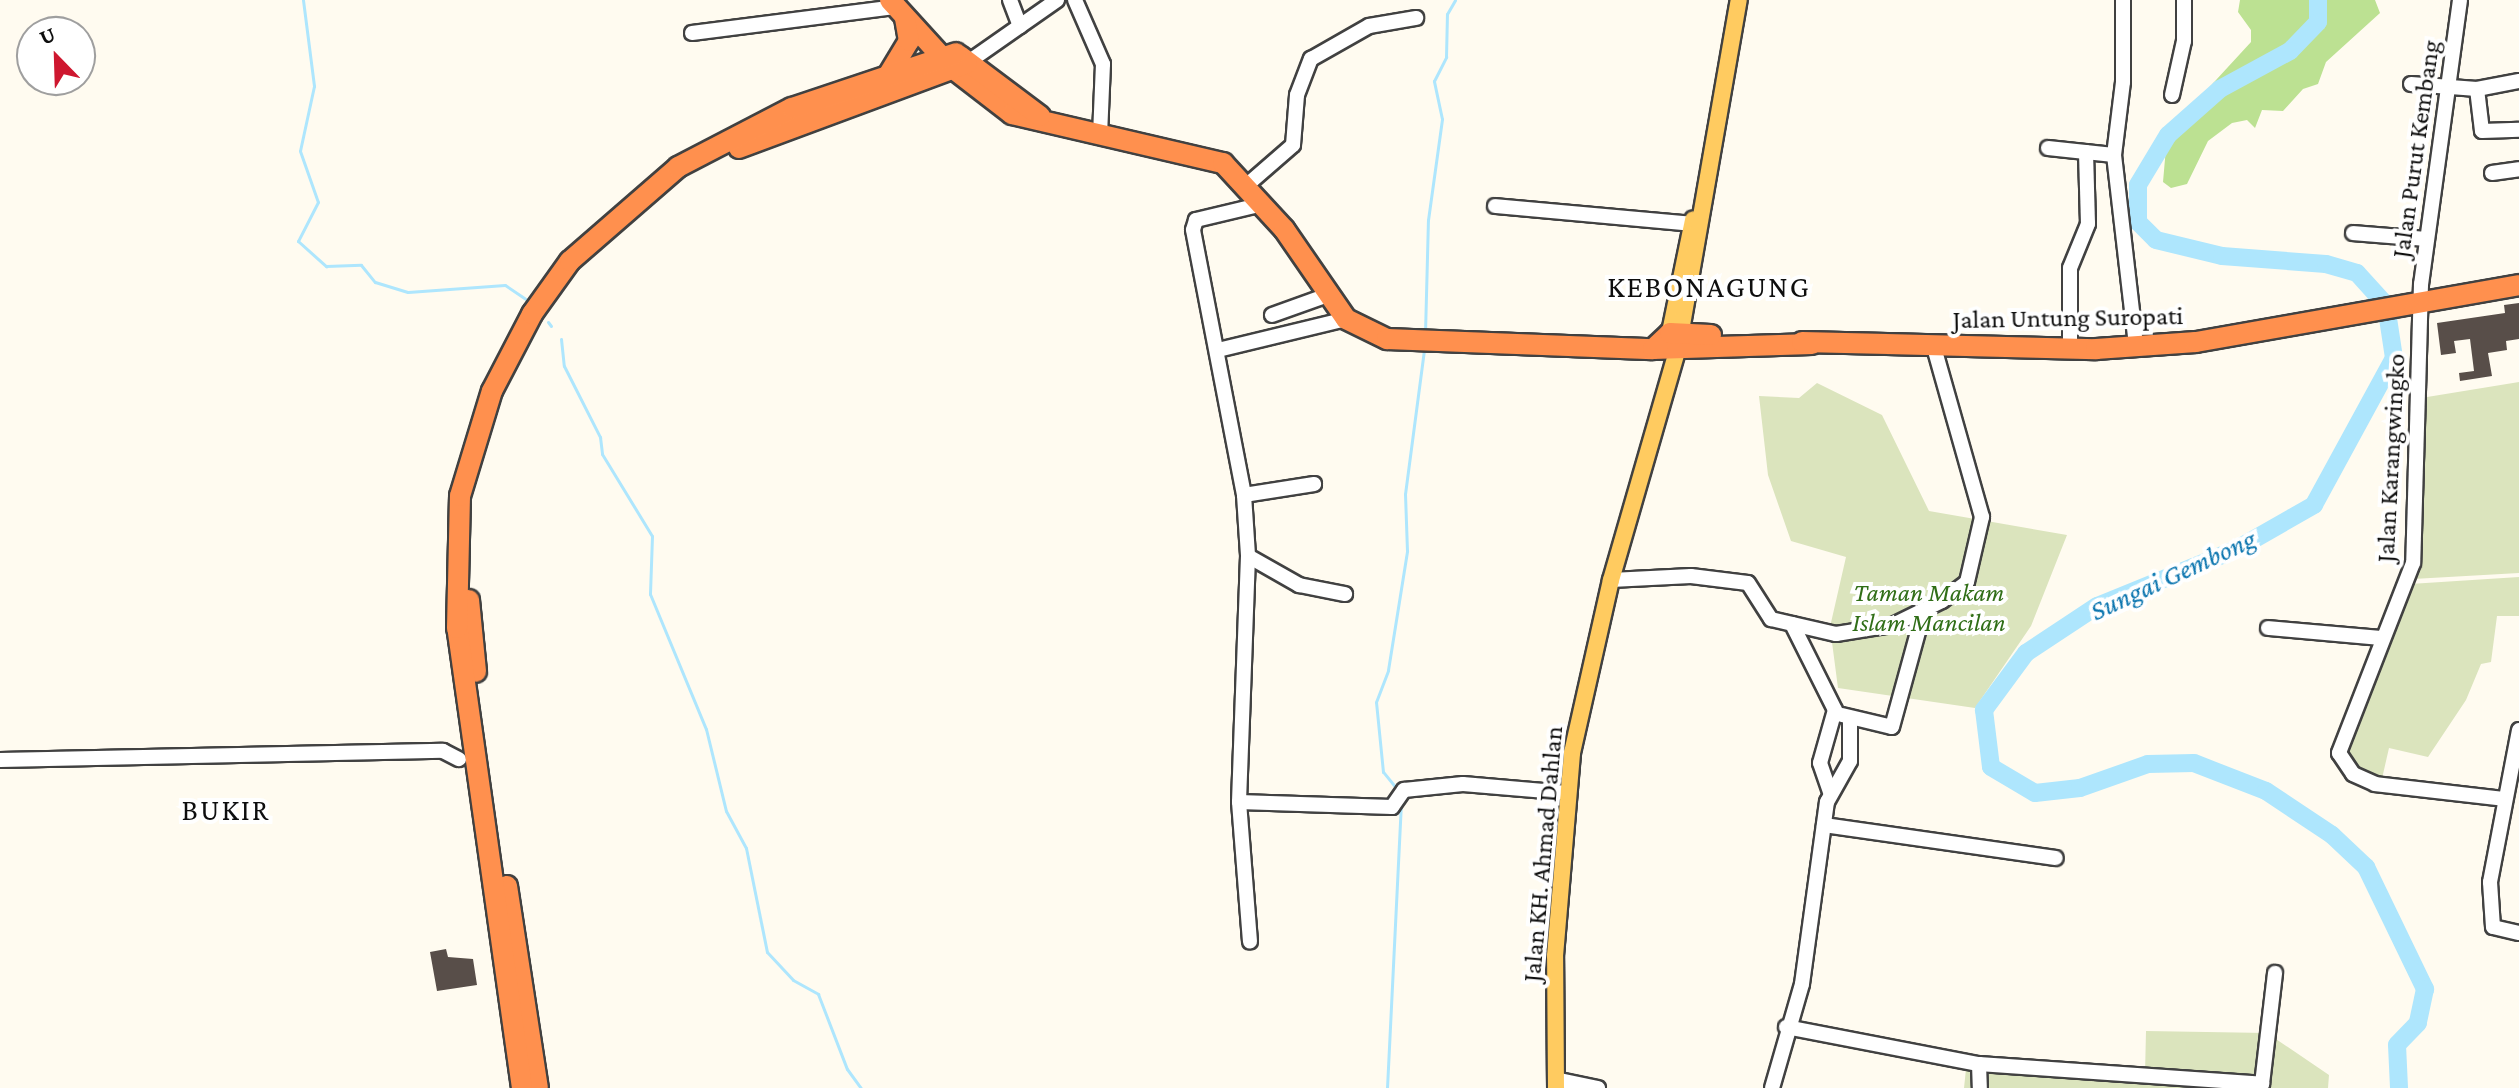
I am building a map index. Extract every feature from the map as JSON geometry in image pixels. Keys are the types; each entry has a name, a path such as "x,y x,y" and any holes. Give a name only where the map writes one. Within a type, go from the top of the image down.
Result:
{"highway":[{"path":"897,6 954,60 979,91 1012,114 1055,129 1212,158 1247,185 1263,204 1325,296 1346,319"},
{"path":"889,74 909,41 897,6"},
{"path":"522,1088 457,628 460,496 492,391 526,325 570,261 624,210 727,138 889,74 954,60 1055,129"},
{"path":"538,1088 484,757 466,565 477,473 502,400 526,347 565,288 658,197 744,145 920,77 954,60"},
{"path":"920,77 979,91"},
{"path":"2415,305 2519,285"},
{"name":"Jalan Untung Suropati","path":"1346,319 1410,342 1437,345 1670,342 2070,348 2263,334 2415,305"}],"main road":[{"path":"1670,342 1706,194 1739,0"},
{"path":"1670,342 1692,224 1706,194"},
{"name":"Jalan KH. Ahmad Dahlan","path":"1556,1084 1555,956 1567,793 1611,580 1670,342"}],"street":[{"path":"1010,0 1020,26"},
{"path":"954,60 1020,26 1057,0"},
{"path":"1075,0 1103,64 1100,135"},
{"path":"2123,0 2124,69 2114,155 2136,345"},
{"path":"2172,95 2184,41 2184,0"},
{"name":"Jalan Purut Kembang","path":"2415,305 2450,85 2460,0"},
{"path":"692,33 897,6"},
{"path":"1247,185 1293,145 1297,95 1311,59 1369,26 1416,18"},
{"path":"2411,84 2477,89 2519,81"},
{"path":"2477,89 2482,131 2519,130"},
{"path":"2048,148 2114,155"},
{"path":"2070,348 2070,268 2088,224 2086,152"},
{"path":"2492,173 2519,169"},
{"path":"1250,942 1239,802 1248,556 1244,495 1193,225 1263,204"},
{"path":"1495,206 1692,224"},
{"path":"2353,233 2426,239"},
{"path":"1272,315 1325,296"},
{"name":"Jalan Karangwingko","path":"2415,305 2413,563 2380,638 2370,682 2340,739 2346,767 2375,784 2505,799"},
{"path":"1218,350 1346,319"},
{"path":"1611,580 1691,576 1748,583 1771,619 1836,634 1893,625 1924,610 1967,582 1982,517 1934,347"},
{"path":"1244,495 1314,484"},
{"path":"1248,556 1275,576 1345,594"},
{"path":"1792,624 1835,710 1850,720 1892,727 1924,610"},
{"path":"2268,628 2380,638"},
{"path":"1830,792 1820,763 1835,710"},
{"path":"1772,1088 1786,1027 1802,984 1830,792 1850,761 1850,720"},
{"path":"2519,730 2490,882 2492,923 2519,933"},
{"path":"0,760 443,751 459,759"},
{"path":"1239,802 1392,807 1400,796 1463,784 1567,793"},
{"path":"1824,825 2056,858"},
{"path":"1786,1027 1979,1064 2262,1084 2275,973"},
{"path":"1979,1064 1980,1088"},
{"path":"1556,1084 1598,1088"}],"green space":[{"path":"2240,0 2375,0 2380,13 2326,62 2318,84 2303,89 2283,111 2262,110 2255,128 2247,120 2232,123 2208,141 2187,184 2171,188 2163,182 2167,136 2158,143 2251,42 2251,30 2238,12"},
{"path":"2519,382 2519,573 2413,579 2421,398"},
{"name":"Taman Makam Islam Mancilan","path":"1817,383 1882,415 1929,511 2067,535 2031,626 1975,708 1838,688 1830,627 1846,557 1791,541 1768,475 1759,396 1799,398"},
{"path":"2519,577 2519,616 2497,616 2491,662 2481,664 2466,700 2428,757 2389,748 2381,783 2344,758 2410,584"},
{"path":"2146,1031 2267,1033 2329,1075 2328,1088 1964,1088 1966,1069 2145,1074"}],"building":[{"path":"2519,303 2519,339 2506,341 2507,350 2488,353 2492,376 2460,381 2459,373 2474,371 2470,339 2454,341 2456,353 2441,355 2437,323 2505,313 2504,305"},
{"path":"446,949 448,957 473,959 477,985 437,991 430,952"}],"waterway":[{"path":"303,0 314,86 300,151 318,202 298,241 326,266 361,265 375,282 408,292 505,285 532,303"},
{"path":"1425,333 1428,220 1442,119 1434,81 1446,57 1447,14 1455,0"},
{"name":"Sungai Gembong","path":"2318,0 2318,22 2290,51 2220,89 2168,135 2138,185 2138,222 2156,240 2222,256 2326,264 2357,273 2386,305 2394,358 2314,505 2237,549 2097,606 2026,653 1984,710 1991,767 2035,793 2080,788 2148,764 2194,763 2266,791 2332,835 2366,867 2425,989 2418,1023 2397,1045 2399,1088"},
{"path":"548,322 551,326"},
{"path":"561,339 564,366 600,437 602,454 652,536 650,594 706,729 726,811 746,848 767,952 793,980 818,994 847,1069 861,1088"},
{"path":"1397,789 1383,772 1376,702 1388,670 1407,551 1405,494 1424,349"},
{"path":"1387,1088 1401,804"}],"district":[{"name":"KEBONAGUNG","path":"1709,287"},
{"name":"BUKIR","path":"226,810"}]}
